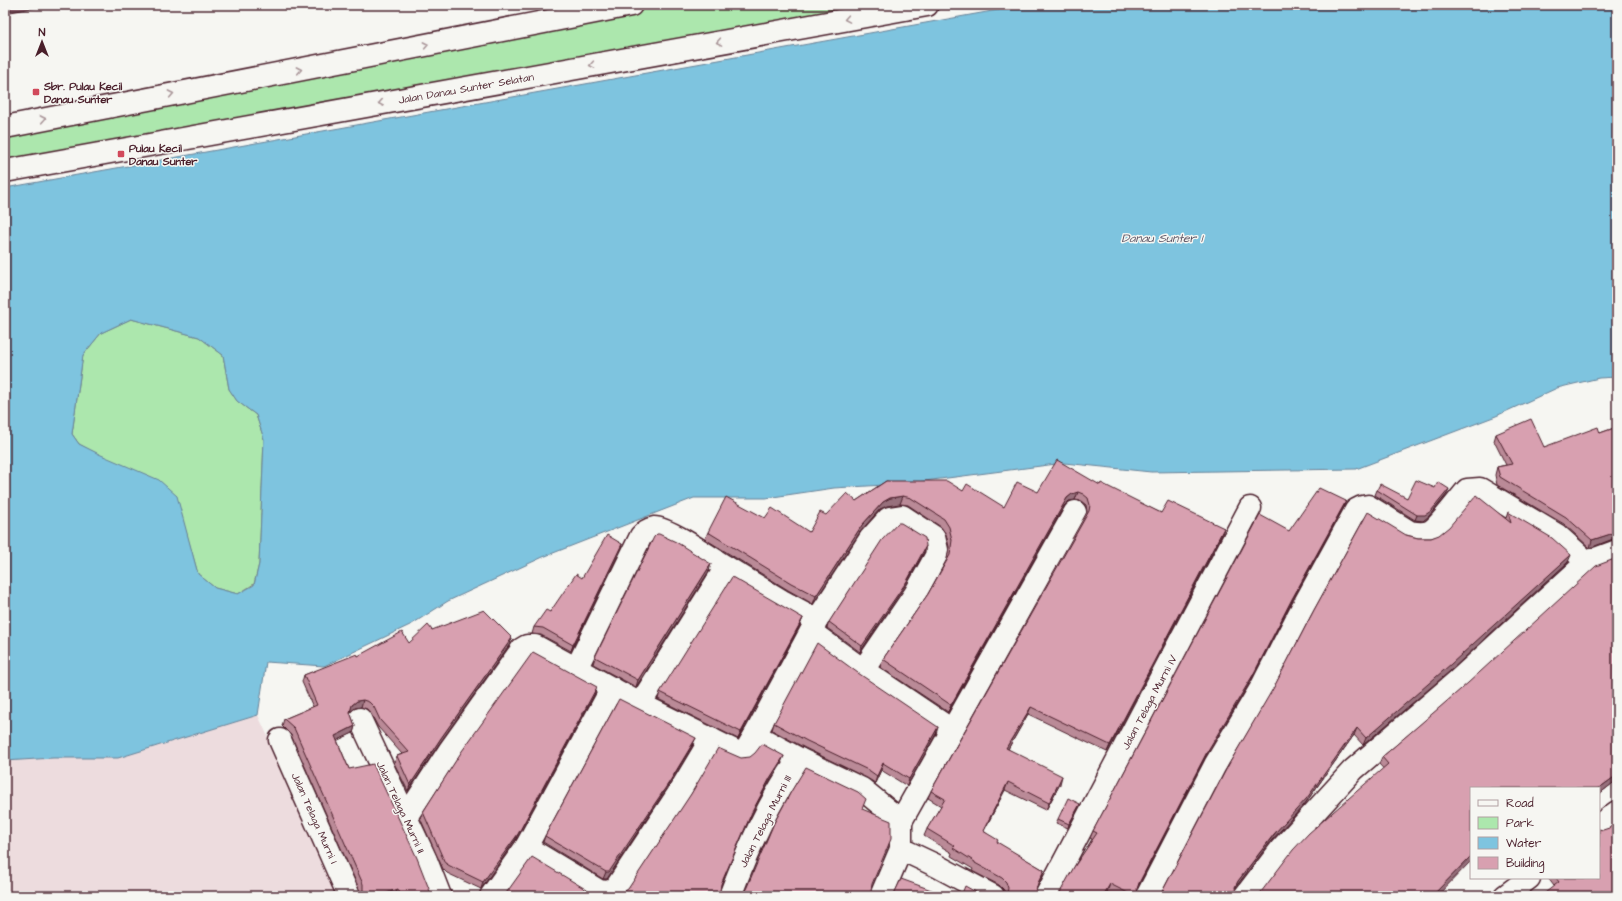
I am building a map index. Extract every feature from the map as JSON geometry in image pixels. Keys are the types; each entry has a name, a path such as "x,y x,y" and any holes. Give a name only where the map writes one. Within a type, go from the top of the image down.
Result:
{"street":[{"path":"5,127 631,5"},
{"name":"Jalan Danau Sunter Selatan","path":"5,171 927,5"},
{"path":"1147,896 1215,765 1261,688 1300,612 1356,510 1368,506 1410,532 1429,532 1467,490 1480,489 1557,535 1587,562"},
{"name":"Jalan Telaga Murni IV","path":"1046,896 1250,508"},
{"path":"882,896 901,849 901,821 1075,512"},
{"path":"406,817 449,750 522,649 527,646 535,646 640,704 711,739 741,753 746,750 814,626 870,539 889,518 902,516 934,537 937,550 936,556 915,594 863,670"},
{"path":"576,669 641,536 647,530 656,528 667,532 782,601 814,626 863,670 952,730"},
{"path":"1245,896 1281,849 1353,770 1457,681 1587,562 1617,550"},
{"path":"640,704 726,567"},
{"path":"491,896 526,847 612,688"},
{"name":"Jalan Telaga Murni II","path":"360,719 426,860 440,896"},
{"path":"755,735 799,759 862,789 901,821"},
{"path":"526,847 600,891 607,892 615,889 678,794 711,739"},
{"name":"Jalan Telaga Murni I","path":"280,740 349,896"},
{"name":"Jalan Telaga Murni III","path":"730,896 741,867 782,782 799,759"},
{"path":"1600,824 1617,812"},
{"path":"901,849 937,866 993,896"},
{"path":"1505,896 1528,879"}],"shaded area":[{"path":"258,715 341,896 5,896 5,761 53,758 118,758"}],"green space":[{"path":"631,5 925,5 5,171 5,127"},
{"path":"131,319 199,337 223,355 229,389 237,401 256,415 264,439 259,564 254,584 238,594 215,588 198,574 176,496 79,444 72,434 83,355 101,333"}],"water":[{"name":"Danau Sunter 1","path":"1026,5 1617,5 1617,377 1599,378 1557,388 1496,416 1356,469 1151,472 1064,463 901,484 834,488 766,498 694,498 543,557 448,601 412,624 324,666 266,662 258,715 118,758 53,758 5,761 5,188","holes":["131,319 199,337 223,355 229,389 237,401 256,415 264,439 259,564 254,585 238,594 215,588 198,574 177,496 159,480 79,444 72,434 83,355 101,333"]}],"building":[{"path":"1531,419 1544,447 1598,427 1600,433 1617,427 1617,532 1592,540 1566,517 1500,477 1497,467 1512,464 1496,434"},
{"path":"1057,460 1100,485 1101,483 1161,513 1168,501 1224,528 1110,745 1031,707 1006,748 1062,776 1049,803 1008,782 983,831 998,840 997,842 1044,870 1036,890 1039,896 1005,896 1008,888 1006,882 1002,878 975,863 953,848 955,846 927,829 945,799 931,791 1089,511 1090,505 1088,498 1078,492 1067,498 951,705 883,659 928,594 950,555 952,540 949,527 944,519 911,498 903,496 890,498 883,502 862,525 816,596 791,583 708,532 726,497 765,518 772,508 809,532 820,512 826,515 847,493 856,501 886,481 947,481 963,491 967,484 1004,507 1017,482 1038,492"},
{"path":"1416,480 1435,488 1438,482 1449,489 1431,511 1425,515 1417,515 1377,490 1380,484 1407,498"},
{"path":"1319,488 1346,501 1292,599 1253,675 1207,752 1139,883 1137,889 1140,896 1134,896 1110,884 1103,896 1058,896 1074,867 1097,833 1093,831 1260,515 1289,531"},
{"path":"1476,495 1511,523 1508,512 1552,538 1571,555 1451,664 1366,738 1357,728 1307,798 1274,834 1238,881 1235,887 1236,894 1238,896 1159,896 1229,764 1274,687 1368,512 1406,535 1418,538 1431,538 1439,535 1449,527"},
{"path":"898,523 901,523 925,538 926,546 907,581 862,646 829,622 882,540"},
{"path":"657,534 676,542 711,564 638,680 595,657 654,537"},
{"path":"607,535 622,544 573,645 543,628 534,627 546,610 550,612 576,574 582,578"},
{"path":"1617,558 1617,775 1600,787 1470,787 1470,857 1432,896 1258,896 1293,850 1309,833 1388,764 1382,757 1468,683 1596,566"},
{"path":"732,577 803,618 741,732 660,692"},
{"path":"484,610 512,638 441,738 410,785 397,756 409,752 380,720 374,707 369,702 363,700 357,701 352,705 350,712 355,726 335,736 349,769 373,764 417,858 432,896 401,896 398,889 378,896 364,896 363,884 294,728 284,719 317,705 304,675 357,654 358,656 402,632 409,643 428,625 432,630"},
{"path":"817,643 858,673 938,727 909,779 883,763 877,776 870,771 807,741 774,723"},
{"path":"533,652 597,687 518,834 483,882 445,863 423,812 462,751"},
{"path":"619,699 696,738 670,781 609,872 606,872 545,836"},
{"path":"762,744 784,756 770,778 752,812 721,884 720,891 723,896 615,896 628,889 691,794 718,748 741,758 750,757"},
{"path":"806,767 858,792 866,799 862,809 891,821 891,839 872,884 871,891 874,896 742,896 774,823"},
{"path":"1068,798 1080,804 1069,824 1058,819"},
{"path":"1617,822 1617,896 1541,896 1559,882 1557,879 1600,879 1600,829 1609,828"},
{"path":"532,857 587,890 590,896 504,896"},
{"path":"901,879 948,896 893,896"},
{"path":"965,886 983,896 961,896"}],"place":[{"name":"Sbr. Pulau Kecil Danau Sunter","path":"36,92"},
{"name":"Pulau Kecil Danau Sunter","path":"121,154"}]}
